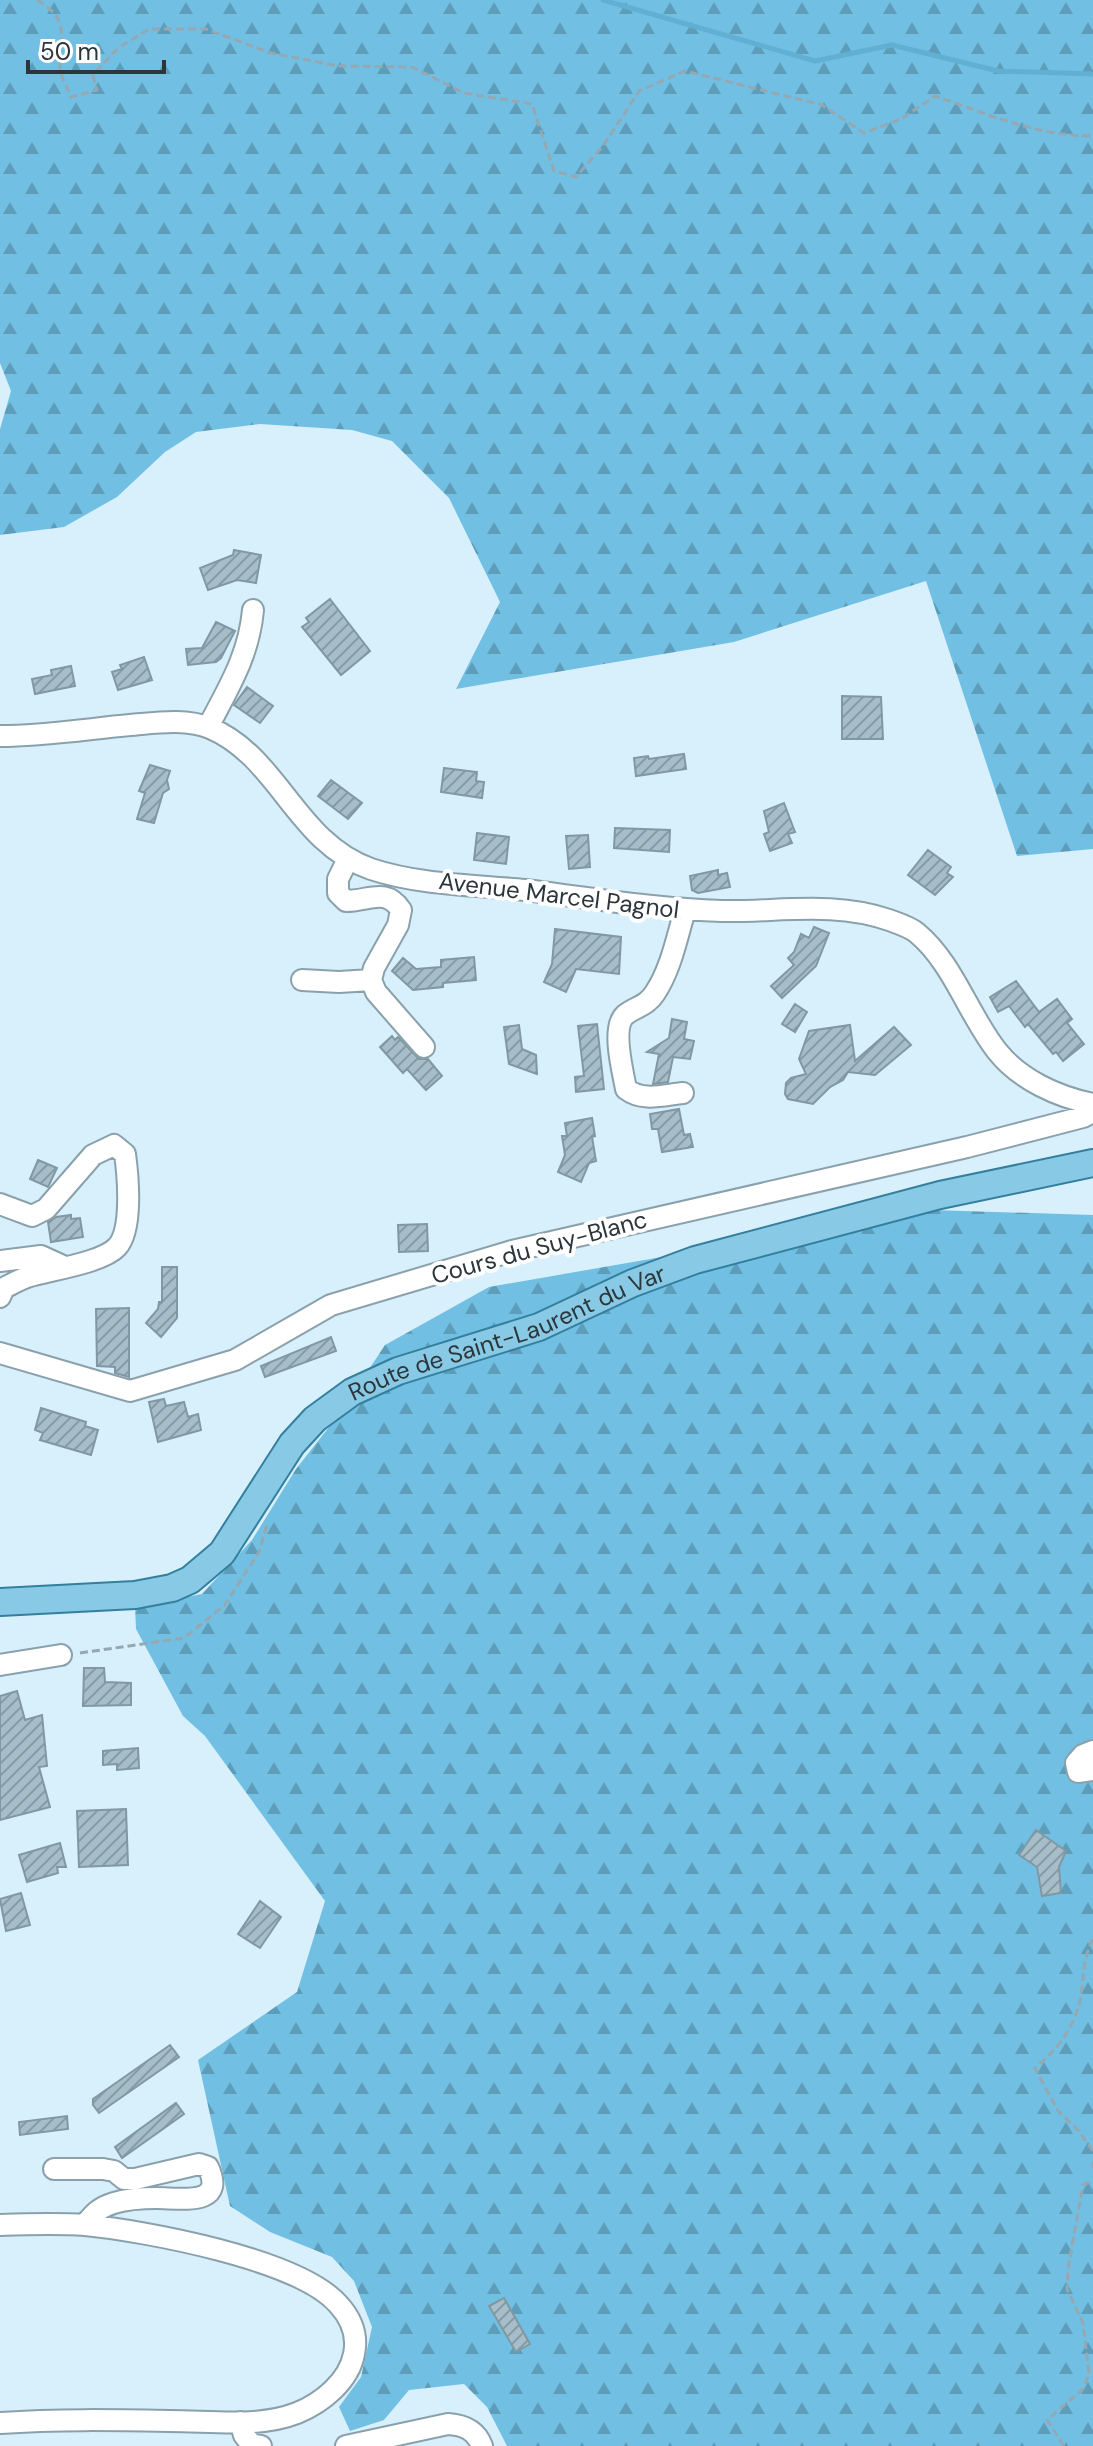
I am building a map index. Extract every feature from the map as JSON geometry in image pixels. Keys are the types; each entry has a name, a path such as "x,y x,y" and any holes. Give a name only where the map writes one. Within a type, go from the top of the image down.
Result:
{"main road":[{"name":"Route de Saint-Laurent du Var","path":"0,1602 135,1595 172,1588 190,1580 222,1553 292,1444 315,1419 352,1392 398,1371 539,1327 633,1283 695,1260 940,1195 1093,1163"}],"street":[{"path":"208,727 243,658 250,638 253,610"},
{"name":"Avenue Marcel Pagnol","path":"0,736 172,721 208,727 239,744 331,849 372,869 421,879 685,910 751,911 811,907 859,912 889,920 915,932 939,958 980,1027 1007,1061 1039,1085 1093,1104"},
{"path":"348,859 338,879 338,893 346,901 381,896 394,900 401,910 398,925 374,968 371,980 376,992 424,1047"},
{"path":"683,1093 635,1096 626,1089 618,1045 620,1025 625,1016 646,1005 657,991 685,910"},
{"path":"302,980 371,980"},
{"name":"Cours du Suy-Blanc","path":"0,1353 130,1391 235,1360 331,1305 512,1251 967,1147 1093,1112"},
{"path":"0,1204 32,1216 46,1209 93,1155 114,1145 125,1154 128,1205 124,1232 117,1247 96,1258 15,1282 4,1288 0,1297"},
{"path":"0,1261 41,1256 65,1267"},
{"path":"0,1665 61,1655"},
{"path":"1093,1751 1083,1755 1076,1763 1078,1772 1093,1770"},
{"path":"54,2169 103,2169 114,2171 124,2179 135,2179 199,2164 208,2167 214,2178 213,2187 205,2196 187,2200 157,2198 113,2203 96,2211 85,2225"},
{"path":"0,2225 85,2225 157,2237 260,2263 319,2289 337,2302 356,2337 354,2357 334,2389 315,2405 297,2414 240,2422 62,2419 0,2423"},
{"path":"240,2422 251,2444 261,2446"},
{"path":"346,2446 448,2424 462,2425 472,2431 482,2446"}],"path":[{"path":"37,0 53,9 63,31 61,72 71,97 97,90 93,75 118,48 149,29 206,29 271,53 338,66 412,67 464,93 532,104 554,171 576,177 603,146 639,91 685,71 822,105 864,133 901,119 935,96 1016,124 1081,137 1093,136"},
{"path":"1093,1939 1085,1953 1080,1999 1068,2031 1056,2051 1035,2068 1058,2111 1078,2130 1093,2151"},
{"path":"1093,2162 1093,2168"},
{"path":"1064,2446 1047,2420 1083,2389 1089,2374 1083,2323 1067,2289 1083,2185 1093,2181"}],"green space":[{"path":"0,0 1093,0 1093,849 1017,856 926,581 734,642 456,689 500,602 449,498 392,441 352,430 260,424 196,432 165,452 117,497 64,527 0,535 0,429 11,391 0,363"},
{"path":"932,1210 1093,1215 1093,2446 507,2446 487,2407 464,2384 409,2390 384,2420 350,2431 339,2407 361,2377 372,2327 354,2281 332,2257 270,2232 230,2206 198,2060 297,1992 325,1901 205,1736 183,1716 136,1629 135,1607 202,1594 252,1540 296,1469 340,1413 385,1345 489,1287"}],"building":[{"path":"234,550 261,555 256,583 237,580 208,590 200,568 233,555"},
{"path":"330,599 370,651 341,675 302,627 309,622 306,618"},
{"path":"216,622 235,631 221,658 216,662 188,665 186,649 202,648"},
{"path":"144,657 152,680 118,690 112,672 122,669 120,665"},
{"path":"71,666 75,686 35,694 32,679 52,675 51,670"},
{"path":"247,687 273,706 260,723 234,705"},
{"path":"842,696 881,697 883,739 842,739"},
{"path":"684,754 686,769 636,776 634,758"},
{"path":"150,765 170,771 167,780 169,789 163,793 154,823 137,819 145,793 139,791"},
{"path":"444,768 477,772 476,781 484,782 482,798 441,792"},
{"path":"331,780 362,803 348,819 318,796"},
{"path":"784,803 795,832 788,834 792,843 770,851 764,834 769,832 764,811"},
{"path":"615,828 670,830 669,852 614,848"},
{"path":"477,833 509,837 506,864 474,860"},
{"path":"588,835 590,867 569,869 566,836"},
{"path":"928,850 951,867 947,873 953,877 935,895 908,875"},
{"path":"718,870 718,875 727,873 730,887 698,893 692,890 690,876"},
{"path":"814,927 829,933 816,966 782,998 771,986 794,965 788,958 794,952 801,934 809,938"},
{"path":"555,929 621,937 619,974 576,969 566,992 544,982 552,964"},
{"path":"474,957 476,980 443,983 443,987 413,990 392,971 403,958 416,969 441,967 441,960"},
{"path":"1016,981 1039,1012 1057,999 1072,1019 1067,1023 1084,1044 1063,1061 1056,1052 1053,1054 1028,1024 1025,1027 1009,1006 998,1012 990,997"},
{"path":"795,1004 807,1012 795,1032 782,1024"},
{"path":"672,1019 687,1022 684,1039 694,1041 690,1059 673,1057 668,1082 653,1084 659,1054 647,1052 669,1038"},
{"path":"597,1024 604,1089 576,1092 575,1077 584,1076 578,1026"},
{"path":"519,1025 522,1049 536,1055 537,1074 509,1064 504,1027"},
{"path":"850,1025 855,1061 894,1027 911,1045 875,1075 848,1072 843,1080 830,1087 813,1104 788,1099 786,1083 791,1078 806,1074 799,1059 809,1031"},
{"path":"392,1036 395,1040 398,1037 419,1059 428,1059 442,1076 426,1090 407,1069 403,1073 380,1047"},
{"path":"679,1109 684,1135 690,1134 693,1147 662,1152 658,1129 652,1129 650,1114"},
{"path":"592,1118 596,1161 589,1163 581,1182 558,1172 565,1155 562,1136 567,1136 565,1123"},
{"path":"38,1160 57,1168 48,1187 30,1179"},
{"path":"71,1215 71,1219 80,1218 83,1237 51,1242 48,1222 56,1217"},
{"path":"427,1224 428,1251 399,1252 398,1225"},
{"path":"162,1267 177,1267 177,1318 161,1337 146,1323 162,1302"},
{"path":"129,1308 129,1377 115,1373 115,1367 97,1366 96,1309"},
{"path":"331,1337 336,1351 265,1377 261,1366"},
{"path":"164,1399 166,1406 184,1402 188,1417 198,1414 201,1430 158,1442 149,1402"},
{"path":"41,1408 86,1422 85,1426 98,1430 91,1455 40,1440 43,1433 35,1430"},
{"path":"84,1668 104,1668 105,1682 131,1683 131,1705 83,1706"},
{"path":"17,1691 25,1720 42,1715 47,1766 39,1767 50,1807 0,1820 0,1696"},
{"path":"138,1748 139,1768 117,1770 117,1764 103,1765 103,1751"},
{"path":"126,1809 128,1865 79,1867 77,1811"},
{"path":"1036,1830 1066,1851 1059,1867 1061,1893 1042,1896 1037,1867 1019,1855"},
{"path":"60,1843 66,1867 57,1867 58,1873 27,1882 19,1855"},
{"path":"21,1893 30,1925 6,1931 0,1899"},
{"path":"260,1901 281,1917 260,1948 238,1934"},
{"path":"170,2045 179,2057 99,2113 93,2099"},
{"path":"176,2103 184,2114 122,2158 115,2147"},
{"path":"67,2116 68,2129 20,2135 19,2122"},
{"path":"504,2298 530,2344 516,2352 489,2306"}],"waterway":[{"path":"603,0 815,61 892,45 998,71 1093,74"}]}
